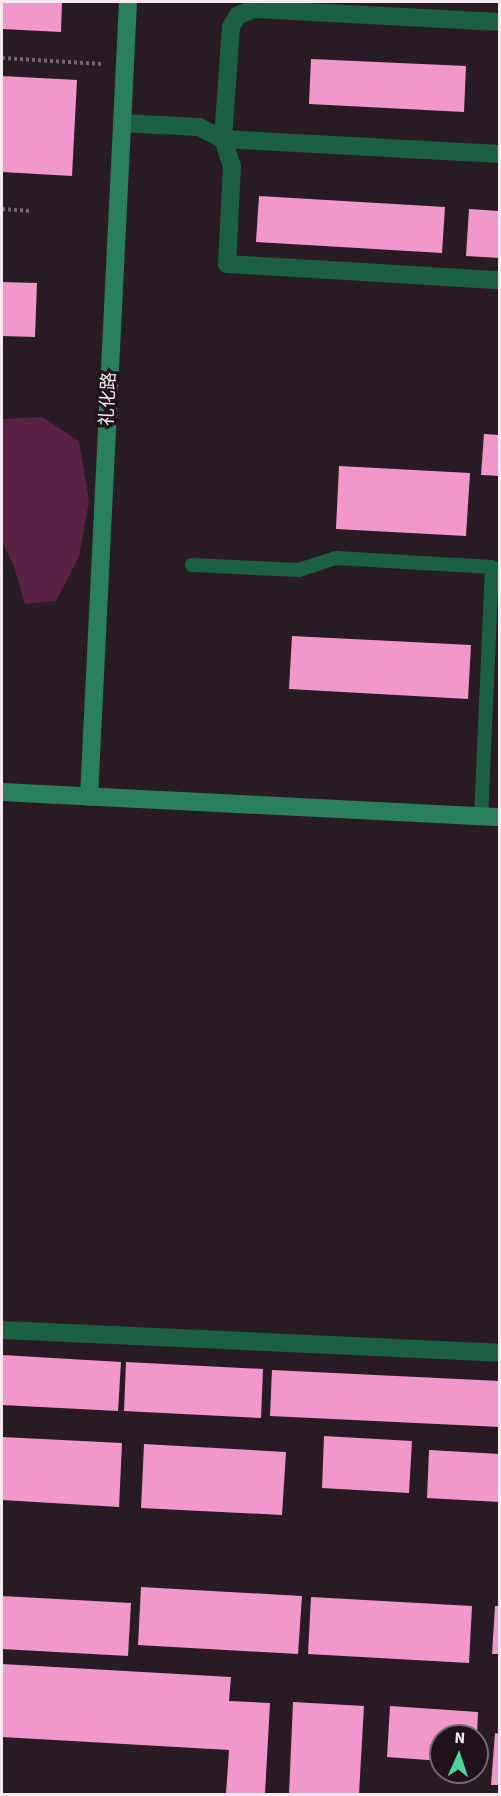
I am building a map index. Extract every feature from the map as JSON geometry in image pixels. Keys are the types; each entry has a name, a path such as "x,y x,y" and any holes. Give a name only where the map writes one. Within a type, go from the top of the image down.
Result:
{"street":[{"name":"礼化路","path":"89,797 128,2"},
{"path":"500,22 254,9 238,15 231,27 223,139 232,166 227,264 500,280"},
{"path":"122,123 199,127 223,139 500,154"},
{"path":"2,792 500,818"},
{"path":"2,1330 500,1353"}],"lane":[{"path":"192,565 299,570 336,558 492,567 481,816"}],"path":[{"path":"2,58 125,66"},
{"path":"2,209 32,211"}],"shaded area":[{"path":"42,417 79,441 89,501 79,557 56,601 25,604 14,566 2,542 2,419"}],"building":[{"path":"2,2 62,2 61,32 2,29"},
{"path":"311,59 466,66 464,112 309,104"},
{"path":"2,76 77,80 72,176 2,172"},
{"path":"259,196 445,207 442,253 256,242"},
{"path":"469,209 500,211 500,258 466,256"},
{"path":"2,282 37,283 35,337 2,336"},
{"path":"484,434 500,435 500,476 481,475"},
{"path":"339,466 470,473 466,536 336,529"},
{"path":"292,636 471,645 468,699 289,689"},
{"path":"2,1355 121,1362 118,1411 2,1405"},
{"path":"126,1362 263,1369 261,1418 124,1411"},
{"path":"272,1370 500,1381 500,1427 270,1416"},
{"path":"324,1436 412,1441 409,1493 322,1488"},
{"path":"2,1437 122,1443 119,1507 2,1500"},
{"path":"144,1444 286,1452 282,1515 141,1508"},
{"path":"429,1450 500,1454 500,1502 427,1498"},
{"path":"141,1587 302,1596 298,1654 138,1645"},
{"path":"2,1596 131,1603 128,1656 2,1649"},
{"path":"311,1597 472,1606 469,1663 308,1654"},
{"path":"495,1606 500,1606 500,1654 492,1654"},
{"path":"2,1664 231,1677 229,1701 270,1703 265,1794 226,1794 229,1750 2,1737"},
{"path":"293,1702 364,1706 359,1794 289,1794"},
{"path":"390,1706 478,1712 478,1724 429,1724 429,1760 387,1757"},
{"path":"495,1733 500,1734 500,1785 491,1785"}]}
